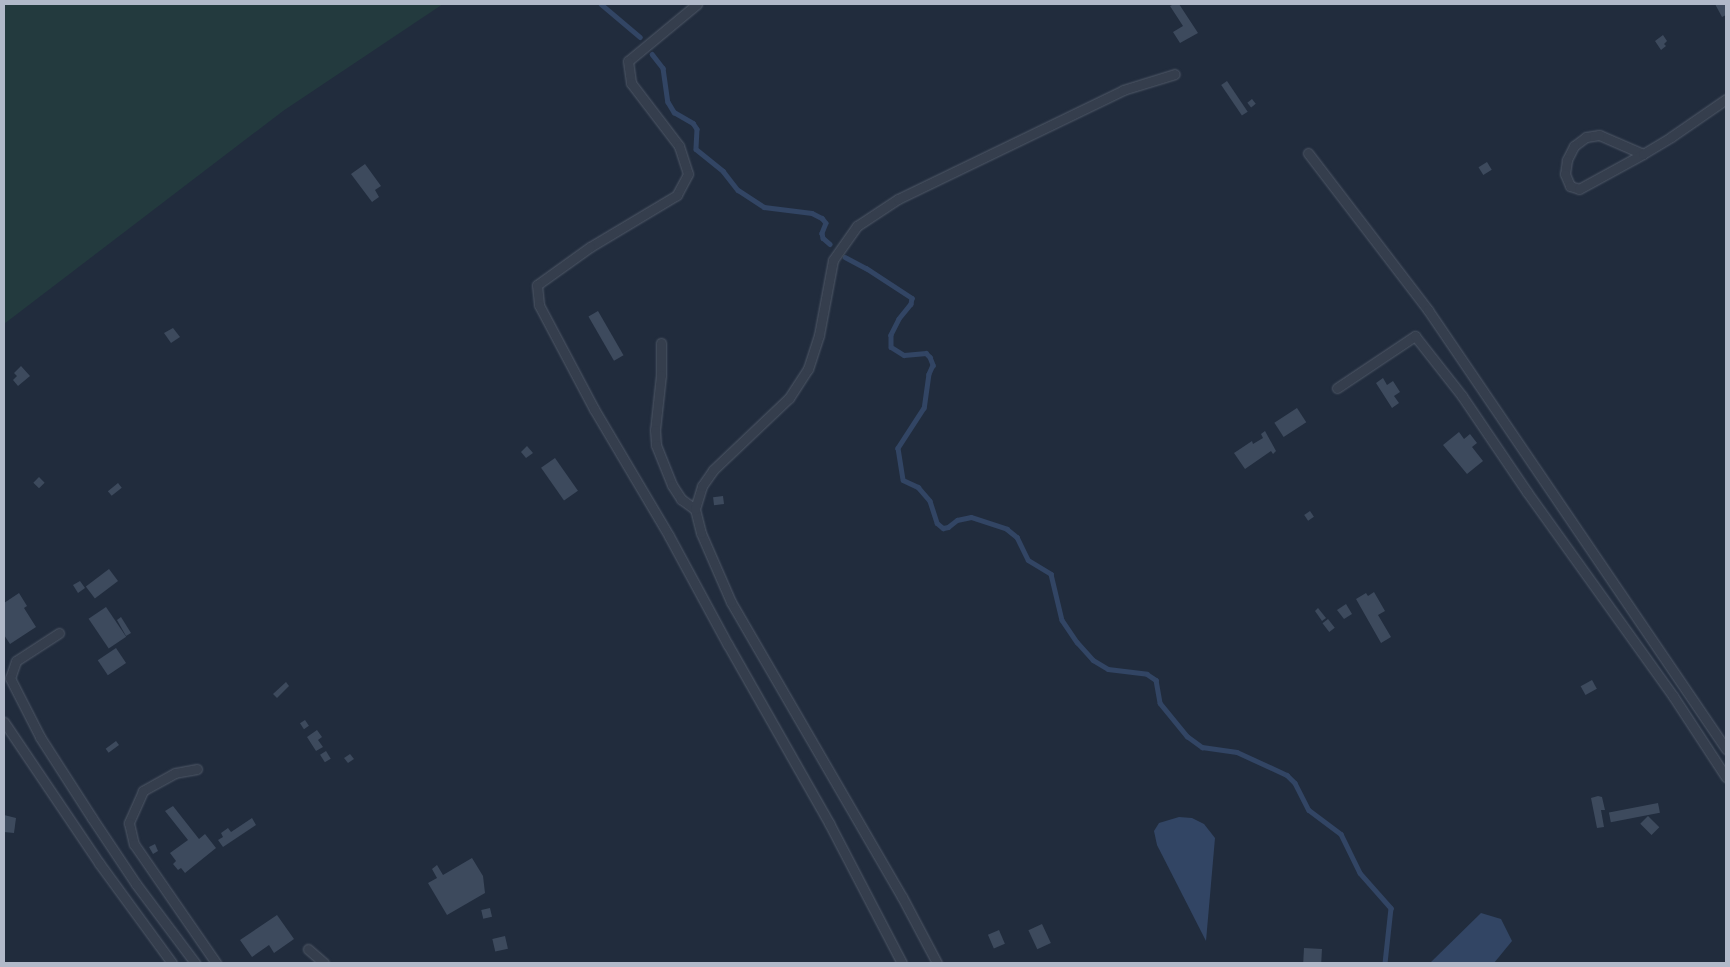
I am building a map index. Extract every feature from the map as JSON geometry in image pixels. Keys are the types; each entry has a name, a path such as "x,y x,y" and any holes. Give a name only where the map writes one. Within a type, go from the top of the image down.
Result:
{"lane":[{"path":"697,4 628,61 631,83 679,146 688,174 677,195 590,247 538,285 540,305 594,409 669,536 829,823 902,963"},
{"path":"936,963 902,897 731,602 701,534 695,509 702,486 713,470 789,398 808,369 819,335 833,260 857,226 898,199 1123,90 1175,74"},
{"path":"1643,154 1600,135 1586,137 1574,146 1567,160 1565,174 1570,186 1579,189 1643,154 1672,137 1726,98"},
{"path":"1308,153 1428,310 1726,749"},
{"path":"1337,388 1416,336 1462,396 1527,492 1667,689 1726,777"},
{"path":"661,343 661,375 655,430 656,445 672,485 681,499 695,509"},
{"path":"59,633 16,660 10,678 40,736 92,818 136,884 195,963"},
{"path":"4,722 99,863 172,963"},
{"path":"197,770 175,773 143,791 129,823 134,844 216,963"},
{"path":"308,949 324,963"}],"green space":[{"path":"4,4 443,4 283,111 4,324"}],"water":[{"path":"1179,817 1192,818 1204,824 1215,838 1206,941 1157,845 1154,831 1159,823"},
{"path":"1481,913 1501,919 1512,941 1494,963 1430,963"}],"building":[{"path":"1179,4 1198,33 1180,43 1173,32 1183,26 1170,6"},
{"path":"1715,4 1726,4 1726,15 1722,17"},
{"path":"1663,35 1667,41 1664,44 1666,46 1661,50 1655,41"},
{"path":"1227,81 1248,112 1242,116 1221,85"},
{"path":"1252,99 1256,104 1251,107 1247,103"},
{"path":"1487,162 1492,170 1483,175 1479,167"},
{"path":"365,164 381,186 375,190 379,197 372,202 351,174"},
{"path":"598,311 624,355 614,361 588,316"},
{"path":"173,328 180,337 171,343 164,333"},
{"path":"21,366 30,376 18,386 13,380 17,376 14,373"},
{"path":"1383,378 1387,385 1393,381 1400,392 1394,396 1399,403 1392,408 1376,383"},
{"path":"1297,408 1306,422 1284,437 1274,423"},
{"path":"1265,431 1276,451 1273,454 1271,451 1245,469 1234,453 1252,441 1253,444 1263,438 1261,434"},
{"path":"1459,432 1464,439 1470,434 1477,443 1472,447 1483,461 1467,474 1443,445"},
{"path":"527,446 533,453 526,458 521,452"},
{"path":"555,458 578,491 564,501 541,468"},
{"path":"39,477 45,483 39,488 33,483"},
{"path":"118,483 122,488 112,496 108,491"},
{"path":"723,496 724,504 714,505 713,497"},
{"path":"1310,511 1314,517 1308,521 1304,515"},
{"path":"109,569 118,581 95,598 86,586"},
{"path":"80,581 85,588 78,593 73,585"},
{"path":"1374,592 1385,611 1378,615 1391,637 1381,643 1356,599 1366,593 1368,596"},
{"path":"19,593 27,606 24,608 36,627 10,644 4,635 4,603"},
{"path":"1346,604 1352,614 1344,619 1337,610"},
{"path":"106,607 126,637 109,649 89,619"},
{"path":"1318,608 1326,618 1322,621 1315,611"},
{"path":"121,617 131,633 126,636 117,620"},
{"path":"1328,619 1335,628 1329,632 1322,623"},
{"path":"116,648 126,663 108,675 98,660"},
{"path":"1592,680 1597,689 1585,695 1581,686"},
{"path":"286,682 289,686 277,698 273,694"},
{"path":"305,720 309,726 304,729 300,723"},
{"path":"317,730 322,737 318,740 323,747 316,751 307,737"},
{"path":"116,741 119,745 109,753 106,749"},
{"path":"326,751 331,759 325,762 320,755"},
{"path":"350,754 354,759 348,763 344,758"},
{"path":"1602,797 1605,810 1601,810 1604,827 1597,828 1591,798"},
{"path":"1658,803 1660,813 1611,822 1609,813"},
{"path":"173,806 199,839 205,834 216,848 185,873 181,868 178,870 173,864 176,861 170,853 188,840 165,811"},
{"path":"4,815 16,818 14,833 4,832"},
{"path":"1648,816 1659,827 1652,835 1640,824"},
{"path":"252,818 256,825 223,847 218,840 223,837 221,833 228,828 231,832"},
{"path":"155,844 158,851 153,854 149,847"},
{"path":"472,858 483,876 485,893 447,915 428,883 437,878 432,869 437,865 443,875"},
{"path":"490,908 492,917 483,919 481,910"},
{"path":"277,915 294,939 274,953 269,945 252,957 240,940"},
{"path":"1042,924 1051,943 1037,949 1028,930"},
{"path":"999,930 1005,944 994,948 988,935"},
{"path":"505,936 508,949 495,952 492,939"},
{"path":"1304,948 1322,949 1321,963 1303,963"}],"waterway":[{"path":"601,4 640,37"},
{"path":"652,54 663,68 668,102 674,112 693,123 697,129 696,149 723,171 738,190 764,207 812,213 822,218 826,223 822,233 823,238 830,244"},
{"path":"845,257 866,268 912,298 911,304 899,319 891,335 891,347 904,355 926,353 933,365 929,374 924,408 898,448 903,480 918,487 930,501 937,523 943,528 948,527 957,520 971,517 1007,529 1017,537 1028,560 1051,574 1062,620 1077,642 1093,660 1108,669 1147,674 1156,680 1160,703 1187,736 1202,747 1237,752 1287,775 1295,783 1309,810 1341,834 1360,873 1391,908 1385,963"}]}
